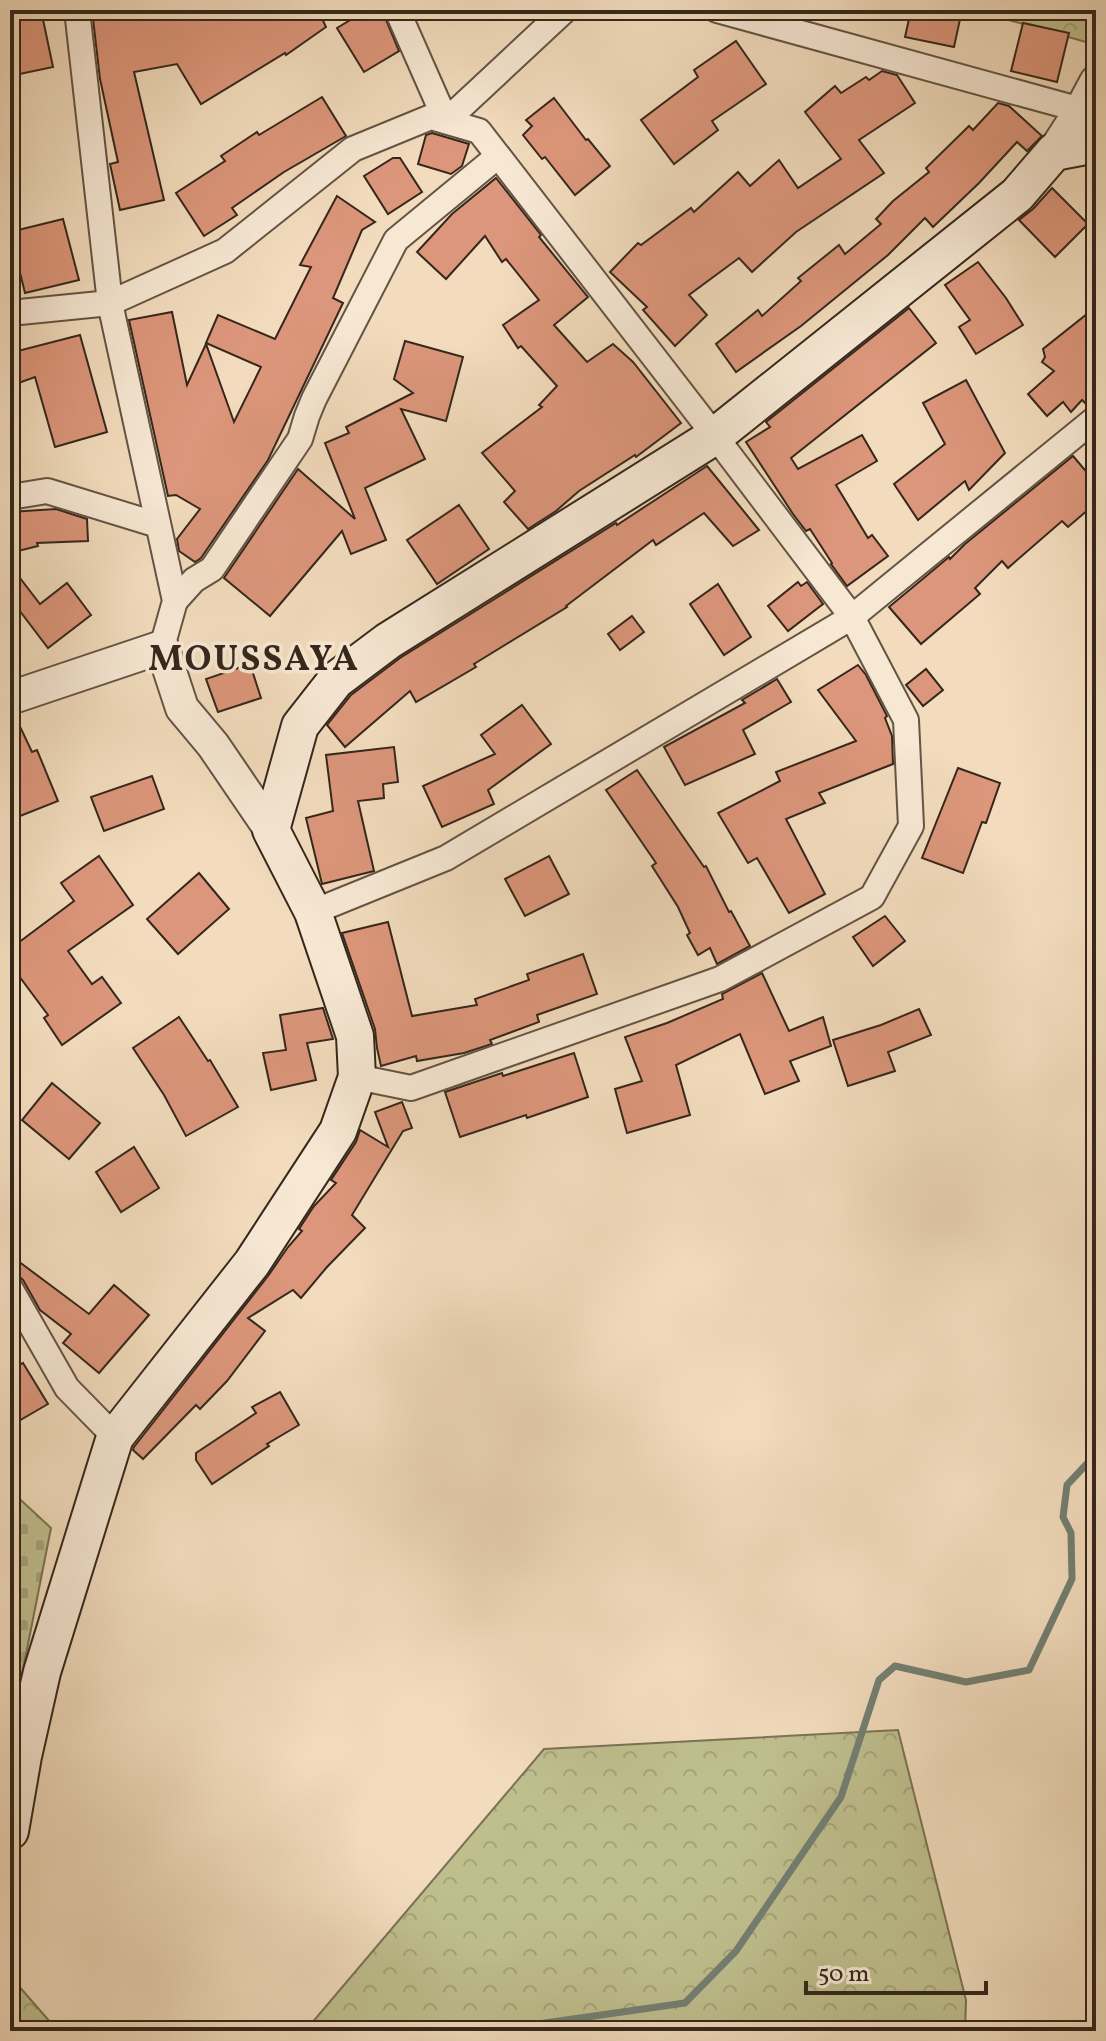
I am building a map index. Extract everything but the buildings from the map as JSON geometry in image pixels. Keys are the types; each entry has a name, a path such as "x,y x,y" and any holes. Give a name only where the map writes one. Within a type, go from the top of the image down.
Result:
{"main road":[{"path":"10,1831 42,1672 115,1437 252,1263 338,1131 357,1077 355,1036 313,912 271,830 300,726 336,680 388,641 715,436 1017,195 1054,152 1096,144"}],"street":[{"path":"77,10 110,303 175,601"},
{"path":"397,10 446,121"},
{"path":"446,121 565,10"},
{"path":"717,10 1089,96 1054,152"},
{"path":"10,313 110,303 225,251 353,149 431,117 479,131 852,617 906,720 911,826 872,897 720,979 411,1088 357,1077"},
{"path":"271,830 213,745 182,708 162,647 175,601 194,580 212,569 300,439 314,399 396,240 498,156"},
{"path":"313,912 446,858 852,617 1096,418"},
{"path":"10,497 47,491 158,525"},
{"path":"10,698 162,647"},
{"path":"10,1288 67,1388 115,1437"}],"green space":[{"path":"974,10 1096,10 1096,45"},
{"path":"10,1490 51,1528 10,1735"},
{"path":"898,1730 966,2000 965,2031 305,2031 544,1749"},
{"path":"10,1976 58,2031 10,2031"}],"waterway":[{"path":"528,2031 538,2024 685,2003 736,1951 841,1797 879,1680 895,1666 966,1682 1029,1670 1072,1579 1071,1533 1063,1517 1067,1485 1096,1454"}],"district":[{"name":"MOUSSAYA","path":"254,657"}]}
